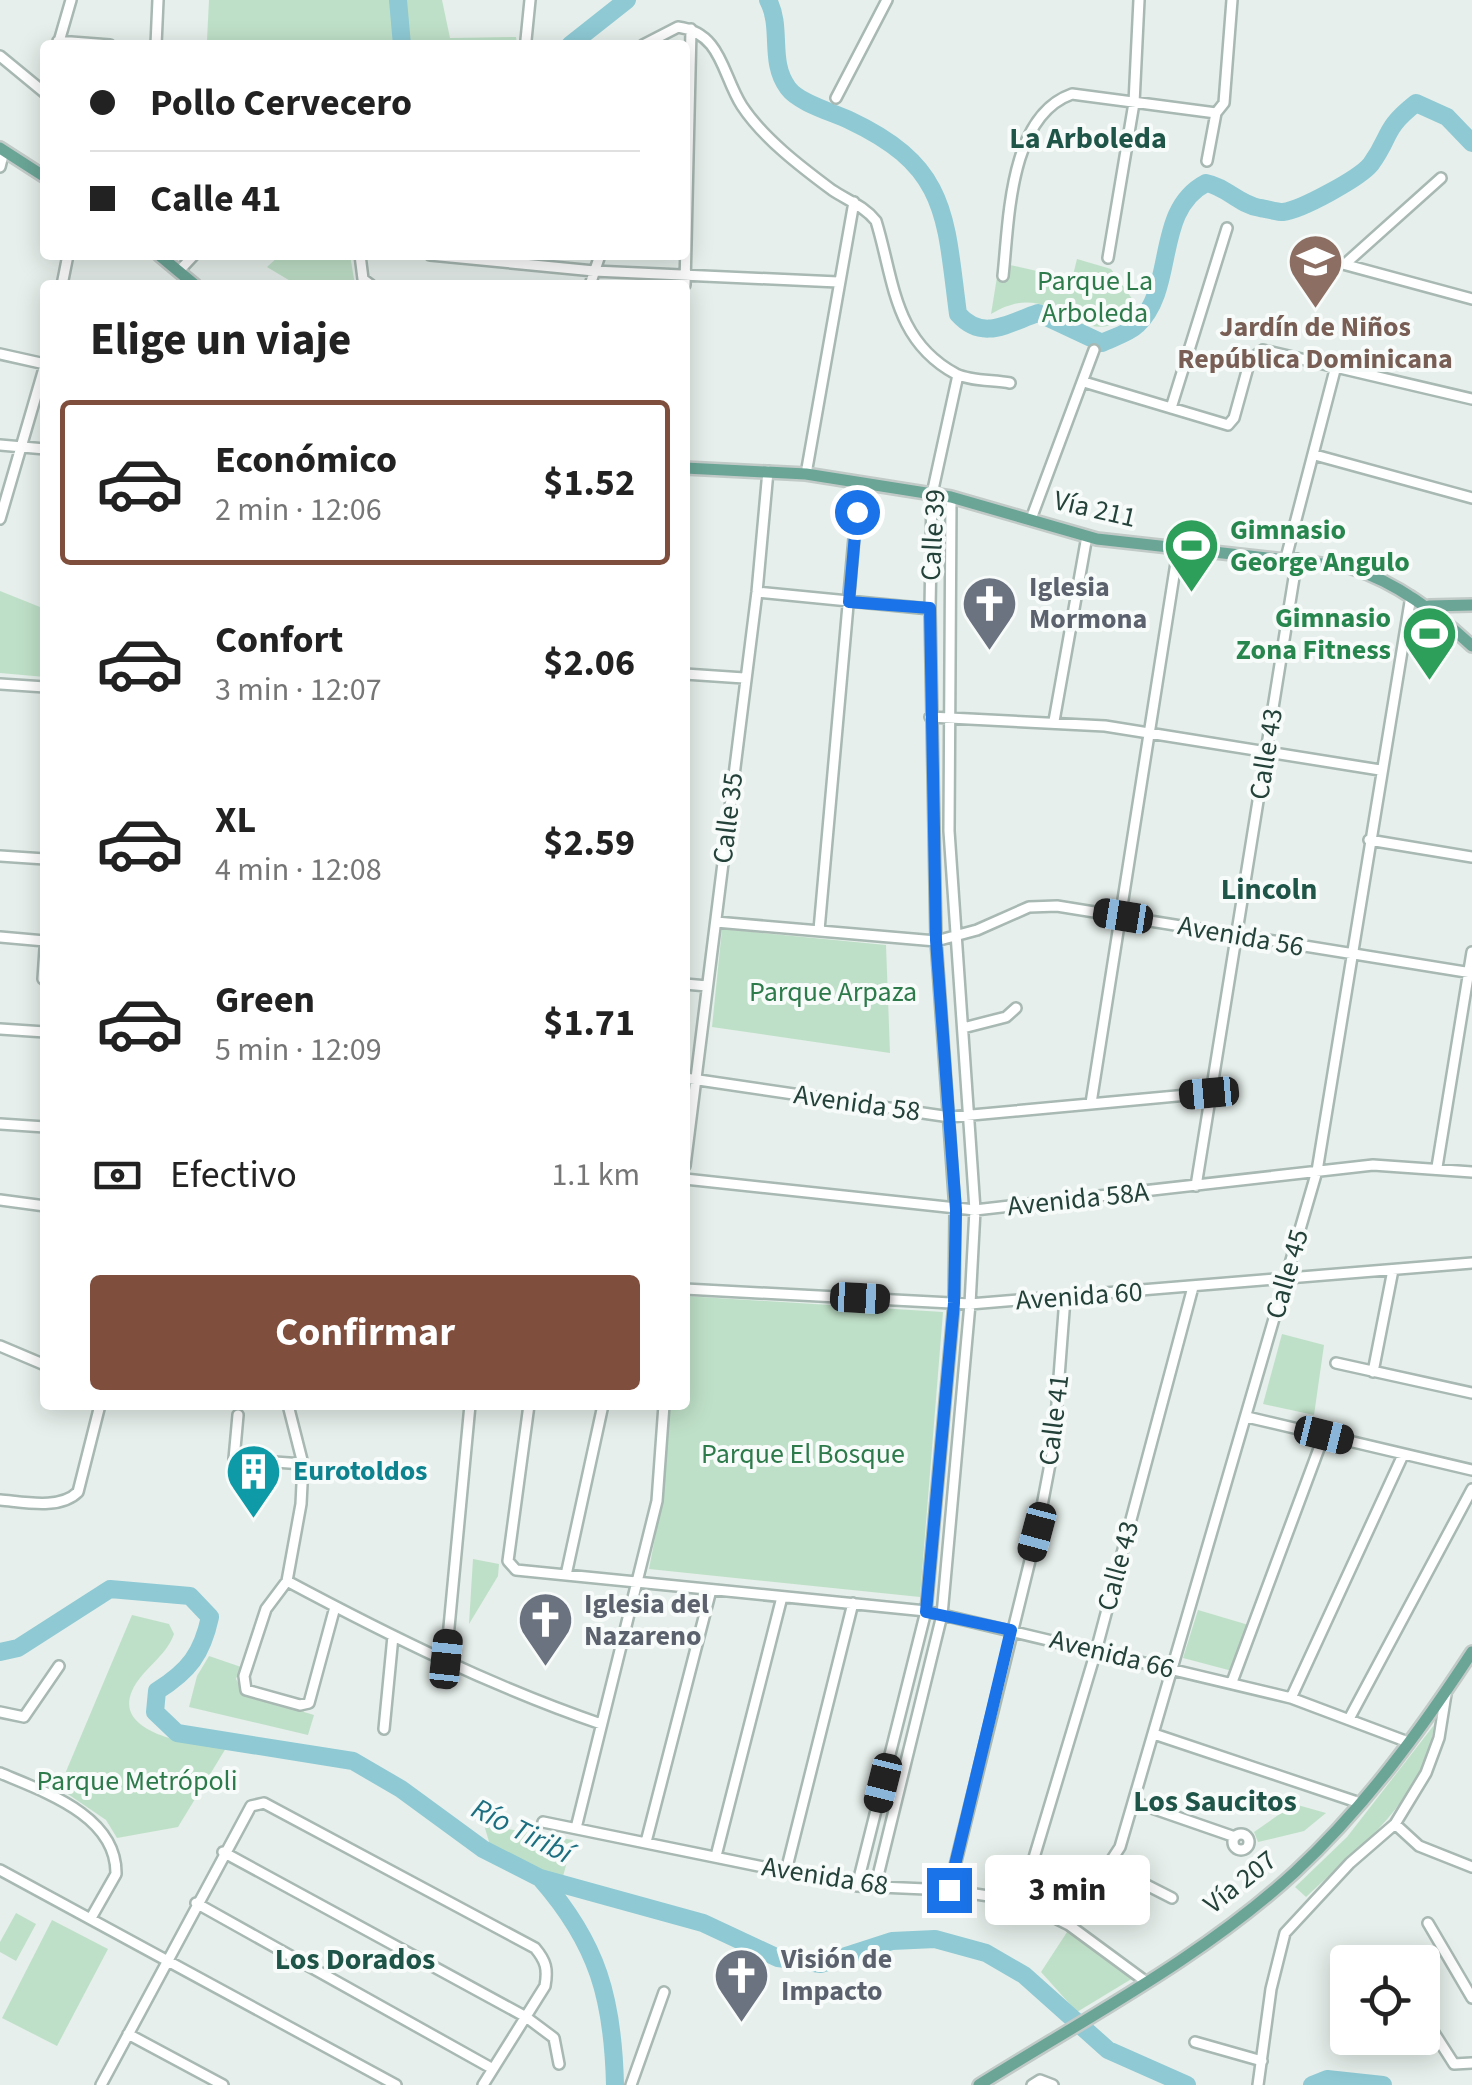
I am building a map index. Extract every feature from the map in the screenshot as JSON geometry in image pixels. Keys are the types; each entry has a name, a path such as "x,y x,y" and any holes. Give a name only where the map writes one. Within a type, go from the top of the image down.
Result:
{"main road":[{"path":"2,150 40,174"},
{"path":"166,260 189,280"},
{"name":"Vía 211","path":"690,468 806,474 951,497 1087,536 1178,550 1349,567 1425,604 1472,646"},
{"path":"1425,604 1445,608 1472,605"},
{"path":"1455,630 1472,624"},
{"name":"Vía 207","path":"979,2085 1104,2008 1264,1898 1337,1831 1408,1742 1472,1652"}],"street":[{"path":"59,40 71,0"},
{"path":"156,40 158,0"},
{"path":"526,40 530,0"},
{"path":"836,98 887,0"},
{"path":"1108,258 1134,104 1139,0"},
{"path":"1207,161 1216,113 1224,102 1232,0"},
{"path":"690,71 691,29"},
{"path":"652,40 667,30 691,29 714,46 741,104 760,127 804,168 876,220 889,284 904,322 929,352 958,375 1010,382"},
{"path":"0,56 40,89"},
{"path":"1003,276 1029,136 1044,110 1072,94 1216,113"},
{"path":"0,167 2,150"},
{"path":"1345,264 1442,178"},
{"path":"806,474 854,202"},
{"path":"1171,408 1227,228"},
{"path":"1302,253 1472,299"},
{"path":"179,271 189,260"},
{"path":"481,260 685,280"},
{"path":"591,280 598,260"},
{"path":"690,280 838,282"},
{"path":"1030,519 1094,350"},
{"path":"1084,382 1228,425 1234,418 1256,353 1263,350 1472,399"},
{"path":"0,354 40,364"},
{"name":"Calle 43","path":"1196,1186 1267,752 1292,559 1336,366"},
{"name":"Calle 39","path":"857,1886 926,1612 954,1303 956,1210 936,940 930,608 932,494 958,375"},
{"path":"0,518 40,384"},
{"path":"0,445 40,449"},
{"path":"1315,454 1472,498"},
{"name":"Calle 35","path":"690,1130 757,592 768,471"},
{"path":"819,930 859,482"},
{"name":"Calle 39","path":"875,1888 942,1615 970,1304 975,1210 955,936 948,717 951,497"},
{"path":"1054,721 1087,536"},
{"path":"1091,1103 1178,550"},
{"path":"757,592 930,608"},
{"name":"Calle 45","path":"1069,1925 1110,1867 1134,1802 1317,1171 1349,955 1411,596"},
{"path":"690,674 744,678"},
{"path":"0,684 40,688"},
{"path":"930,717 1054,721 1152,732 1380,770"},
{"path":"1369,840 1472,856"},
{"path":"0,856 40,859"},
{"name":"Avenida 56","path":"716,922 936,940 1030,907 1123,916 1470,973"},
{"path":"0,938 40,940"},
{"path":"1437,1167 1472,952"},
{"path":"690,984 707,986"},
{"path":"963,1028 1006,1017 1016,1008"},
{"path":"0,1029 40,1032"},
{"name":"Avenida 58","path":"690,1078 950,1116 1209,1093"},
{"path":"0,1124 40,1128"},
{"name":"Avenida 58A","path":"690,1180 975,1210 1372,1165 1472,1172"},
{"path":"0,1200 40,1205"},
{"name":"Avenida 60","path":"690,1289 970,1304 1472,1263"},
{"path":"1372,1372 1393,1270"},
{"name":"Calle 43","path":"1021,1901 1096,1651 1193,1287"},
{"name":"Calle 41","path":"949,1890 1054,1443 1065,1298"},
{"path":"0,1346 40,1363"},
{"path":"1336,1363 1470,1393 1472,1377"},
{"path":"0,1500 38,1503 72,1498 78,1492 99,1410"},
{"path":"289,1410 303,1464 302,1504 287,1581 259,1628 244,1676 246,1690 300,1705 309,1703 335,1607"},
{"path":"446,1659 470,1410"},
{"name":"Avenida 66","path":"528,1410 510,1566 942,1615 1291,1698 1408,1742"},
{"path":"566,1575 602,1410"},
{"path":"576,1828 657,1501 664,1410"},
{"path":"238,1415 234,1459 303,1464"},
{"path":"1247,1417 1472,1470"},
{"path":"1232,1682 1324,1435"},
{"path":"1291,1698 1403,1455"},
{"path":"1349,1719 1472,1489"},
{"path":"287,1581 393,1636 548,1706 601,1724"},
{"path":"646,1842 711,1590"},
{"path":"716,1856 782,1597"},
{"path":"786,1871 853,1603"},
{"path":"384,1729 393,1636"},
{"path":"0,1712 24,1717 59,1666"},
{"path":"1258,2085 1270,1989 1285,1933 1350,1863 1395,1824 1426,1773 1439,1738 1446,1691"},
{"path":"1154,1734 1360,1803"},
{"path":"0,1773 84,1814 114,1851 116,1874 91,1918"},
{"path":"1134,1802 1235,1836"},
{"path":"102,2085 223,1852 258,1803 535,1948 548,1967 545,1986 483,2085"},
{"name":"Avenida 68","path":"543,1822 857,1886 949,1890 1021,1901 1069,1925 1145,1981"},
{"path":"1395,1824 1419,1846 1472,1868"},
{"path":"223,1852 526,2017 554,2038 559,2064"},
{"path":"1110,1867 1172,1898"},
{"path":"0,1870 396,2085"},
{"path":"196,1904 493,2069"},
{"path":"1428,1923 1472,1998"},
{"path":"630,2085 664,1992"},
{"path":"128,2034 224,2085"},
{"path":"1195,2042 1262,2061"},
{"path":"1440,2042 1454,2064 1472,2064"},
{"path":"1032,2085 1040,2080 1053,2085"}],"green space":[{"path":"209,0 395,0 399,40 207,40"},
{"path":"405,0 442,0 450,38 516,40 409,40"},
{"name":"Parque La Arboleda","path":"1077,259 1111,269 1140,310 1117,323 1099,327 1034,303 1015,304 991,314 997,277 1007,278 1010,265 1072,279"},
{"path":"275,260 351,260 354,280 289,280 267,267"},
{"path":"0,591 40,607 40,677 0,673"},
{"name":"Parque Arpaza","path":"722,929 886,945 890,1053 712,1027"},
{"name":"Parque El Bosque","path":"690,1296 943,1312 920,1597 649,1569 662,1501 670,1410 690,1410"},
{"path":"1282,1334 1324,1345 1314,1415 1263,1404"},
{"path":"473,1559 499,1564 498,1576 469,1624"},
{"path":"1198,1610 1252,1626 1236,1672 1183,1658"},
{"name":"Parque Metrópoli","path":"132,1615 169,1624 174,1634 132,1691 129,1706 135,1719 162,1736 226,1748 178,1827 117,1838 106,1820 59,1788"},
{"path":"209,1656 241,1667 236,1679 241,1688 300,1705 304,1712 314,1715 308,1735 189,1707 197,1676"},
{"path":"1434,1725 1428,1752 1403,1800 1306,1897 1295,1887 1347,1837"},
{"path":"1294,1804 1326,1813 1304,1831 1258,1842 1254,1832"},
{"path":"484,1825 573,1840 562,1880 490,1845"},
{"path":"16,1913 36,1924 16,1961 0,1952 0,1942"},
{"path":"52,1920 108,1949 57,2046 2,2018"},
{"path":"1069,1929 1133,1978 1077,2012 1041,1972"}],"waterway":[{"path":"398,0 402,40"},
{"path":"576,40 627,0"},
{"path":"768,0 775,22 779,67 788,88 808,103 882,138 924,176 944,222 958,314 986,329 1038,313 1102,343 1134,328 1157,291 1178,212 1189,196 1206,183 1252,206 1281,212 1303,206 1365,170 1392,127 1416,103 1447,117 1472,143"},
{"name":"Río Tiribí","path":"0,1652 18,1648 110,1589 190,1596 210,1617 207,1630 192,1660 157,1691 155,1712 177,1733 353,1761 401,1789 483,1849 540,1878 703,1923 778,1958 821,1964 892,1941 935,1939 986,1953 1024,1975 1108,2050 1187,2085"},
{"path":"541,1879 576,1927 599,1974 611,2026 615,2085"},
{"name":"Río Tiribí","path":"1312,2085 1327,2079 1383,2085"}],"place":[{"name":"Jardín de Niños República Dominicana","path":"1315,310"},
{"name":"Gimnasio George Angulo","path":"1191,595"},
{"name":"Iglesia Mormona","path":"990,652"},
{"name":"Gimnasio Zona Fitness","path":"1430,683"},
{"name":"Eurotoldos","path":"254,1520"},
{"name":"Iglesia del Nazareno","path":"545,1669"},
{"name":"Visión de Impacto","path":"742,2024"}],"district":[{"name":"La Arboleda","path":"1088,138"},
{"name":"Lincoln","path":"1269,889"},
{"name":"Los Saucitos","path":"1215,1801"},
{"name":"Los Dorados","path":"355,1959"}],"route":[{"path":"857,512 849,602 930,608 936,940 956,1210 954,1303 926,1612 1011,1630 949,1890"}]}
